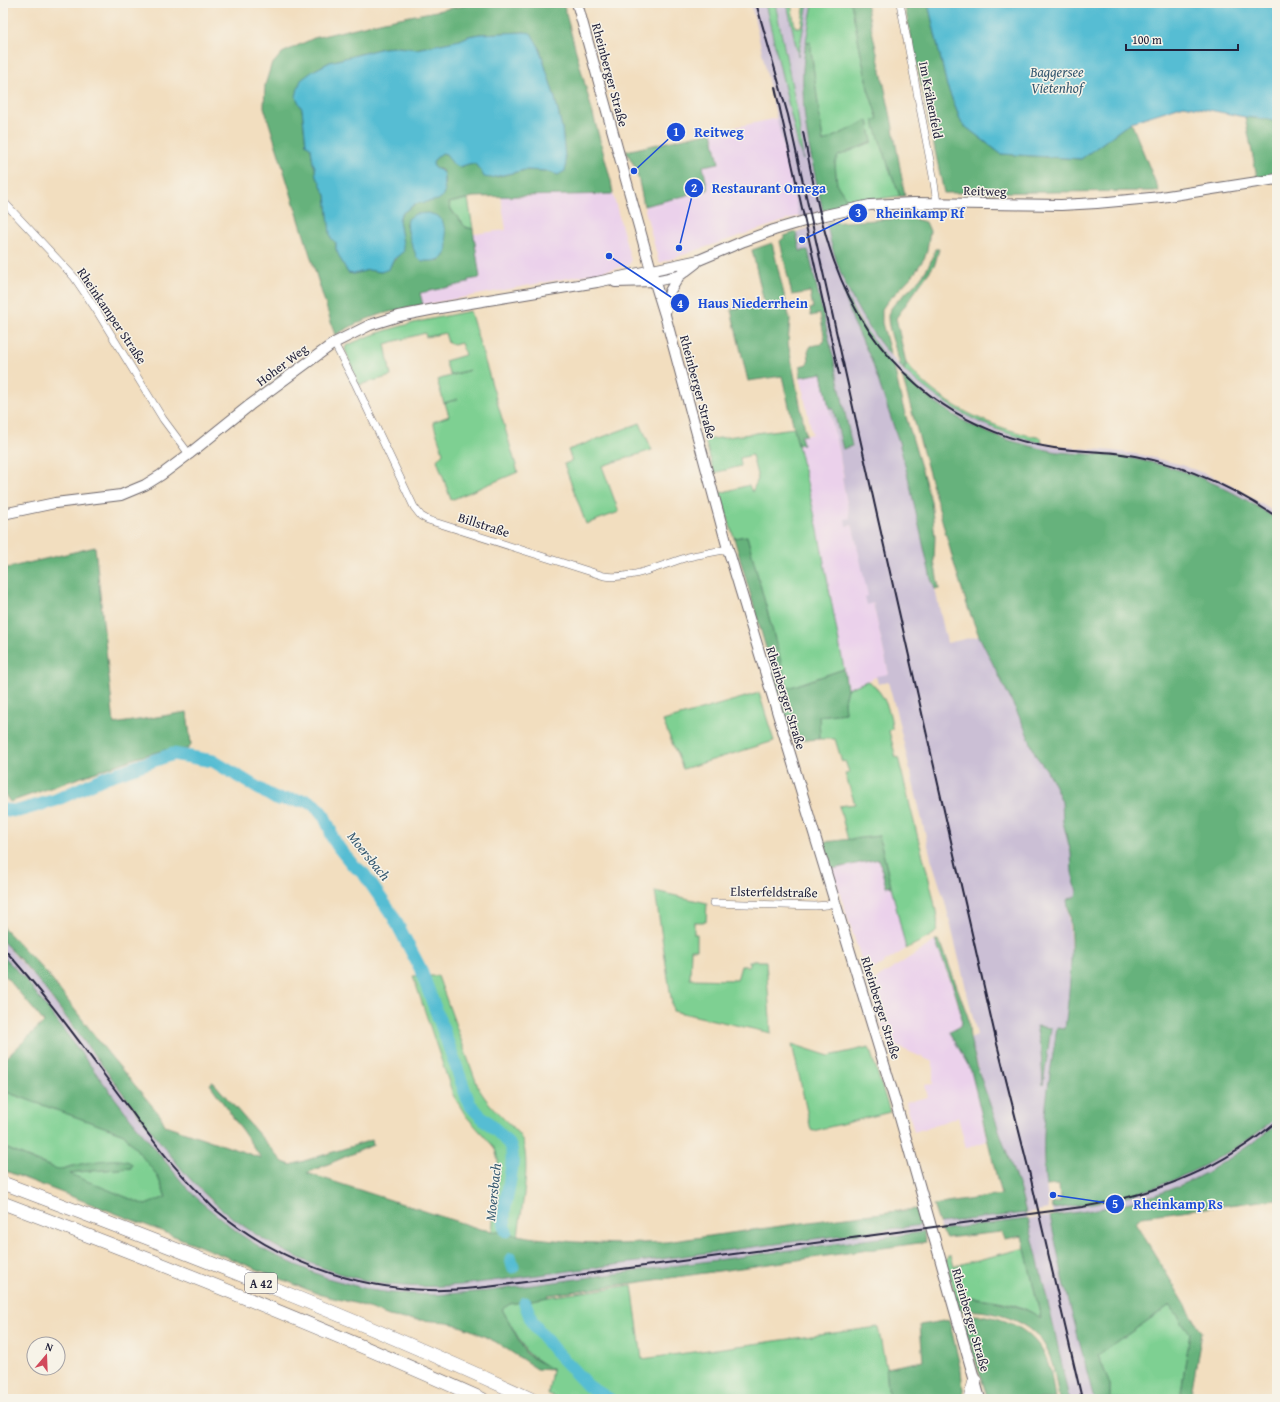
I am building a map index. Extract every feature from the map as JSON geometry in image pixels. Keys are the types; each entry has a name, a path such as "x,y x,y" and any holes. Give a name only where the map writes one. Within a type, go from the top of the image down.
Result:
{"highway":[{"name":"A 42","path":"3,1183 137,1234 290,1295 531,1399"},
{"name":"A 42","path":"3,1203 129,1251 280,1312 482,1399"},
{"path":"970,1399 975,1381"}],"main road":[{"name":"Rheinberger Straße","path":"577,3 651,270 665,315 728,549 897,1107 980,1399"},
{"name":"Reitweg","path":"651,270 699,260 774,230 845,210 870,205 937,202 1018,204 1098,203 1161,197 1277,179"},
{"name":"Reitweg","path":"655,281 679,276 699,260"},
{"name":"Hoher Weg","path":"3,514 55,503 121,495 145,485 189,454 256,401 334,343 370,325 399,316 597,282 651,270"},
{"path":"665,315 670,291 679,276"},
{"name":"Hoher Weg","path":"597,282 655,281"}],"street":[{"name":"Im Krähenfeld","path":"900,3 937,202"},
{"name":"Rheinkamper Straße","path":"3,201 74,278 95,308 164,419 189,454"},
{"name":"Billstraße","path":"334,343 356,385 414,507 421,516 428,520 610,577 631,575 690,557 728,549"},
{"name":"Elsterfeldstraße","path":"713,903 815,906 827,905 834,902"}],"shaded area":[{"path":"751,3 765,3 798,145 803,158 798,115 775,3 787,3 798,55 808,3 813,3 804,59 803,87 807,136 823,211 799,218"},
{"path":"777,118 799,216 659,263 644,206 708,190 703,166 719,163 712,132"},
{"path":"613,194 631,261 629,265 595,273 423,305 420,293 468,283 467,280 480,278 473,234 506,230 501,197"},
{"path":"827,223 831,243 859,310 878,339 904,371 972,419 1001,432 1054,446 1142,455 1182,465 1228,483 1277,514 1277,520 1238,495 1186,472 1135,459 1115,456 1056,452 1006,439 970,424 938,405 902,376 884,356 865,329 844,293 853,321 871,359 899,442 947,643 979,636 1023,724 1036,756 1046,769 1062,802 1063,822 1071,853 1072,872 1077,892 1076,896 1067,900 1072,967 1065,1029 1057,1028 1044,1126 1043,1158 1049,1209 1026,1213 1027,1219 940,1230 939,1223 1026,1212 1021,1193 986,1095 970,1038 977,1035 945,902 931,858 888,682 878,684 876,676 889,674 873,603 867,605 865,597 868,596 853,527 852,525 846,526 845,519 850,518 842,478 844,477 829,408 833,408 843,449 852,446 808,250 800,251 796,232","holes":["1037,1026 1051,1028 1043,1082 1041,1050"]},
{"path":"822,373 844,478 842,478 850,518 847,526 852,525 853,527 869,597 867,604 873,603 889,674 876,677 847,689 817,525 798,445 802,444 801,436 812,434 800,377"},
{"path":"879,859 886,887 891,886 906,949 874,969 862,962 832,869"},
{"path":"935,941 954,991 962,1018 961,1026 950,1032 971,1071 987,1141 966,1148 958,1117 914,1132 906,1102 928,1097 925,1085 933,1084 933,1062 887,1042 871,990 875,980"},
{"path":"3,942 39,982 139,1116 192,1181 209,1199 247,1229 274,1246 330,1271 373,1282 392,1285 419,1287 461,1285 921,1225 923,1232 456,1295 391,1293 370,1290 327,1278 268,1252 241,1235 202,1203 186,1187 127,1114 25,979 3,956"},
{"path":"1277,1118 1277,1124 1252,1144 1195,1179 1160,1193 1102,1209 1053,1215 1053,1209 1117,1198 1157,1187 1228,1153"},
{"path":"1050,1216 1063,1278 1094,1399 1069,1399 1028,1219"}],"green space":[{"path":"478,3 563,3 611,181 613,194 473,197 449,203 453,213 465,227 473,229 480,278 468,280 468,283 420,293 423,305 375,316 335,335 264,107 265,85 271,66 282,53 314,38 384,21","holes":["525,32 539,47 555,98 562,128 565,160 558,175 546,171 525,170 496,177 482,173 476,165 471,163 461,167 446,154 442,153 434,160 433,163 434,167 442,170 445,188 442,197 415,204 401,214 399,220 400,227 397,258 392,262 390,267 381,272 368,270 354,274 348,273 336,249 336,243 331,238 326,195 322,188 321,182 316,177 311,148 306,144 302,109 313,71 330,62 383,48 397,47 416,49 461,40 469,36 479,34","432,214 442,220 445,255 440,260 423,261 417,258 407,228 407,222"]},
{"path":"765,3 775,3 798,115 803,160 798,145"},
{"path":"787,3 791,3 795,27 801,27 805,3 808,3 798,56"},
{"path":"813,3 851,3 868,89 878,119 874,120 889,168 900,196 849,203 837,185 835,164 838,156 872,142 868,121 823,142 810,43 806,42"},
{"path":"851,3 866,3 891,117 905,196 900,196 873,120 878,119 868,89"},
{"path":"904,3 928,3 947,86 962,124 1001,154 1081,159 1131,122 1159,191 944,193"},
{"path":"806,42 810,42 823,142 868,120 872,142 838,156 835,164 837,185 849,203 823,211 810,149 803,103 803,76"},
{"path":"1245,117 1277,120 1277,179 1258,182"},
{"path":"712,132 719,163 703,166 708,190 644,206 635,167 626,151"},
{"path":"468,199 473,229 465,227 450,207 449,203"},
{"path":"910,218 926,222 930,231 925,257 914,274 882,309 882,323 891,356 869,327 850,294 842,277 830,241 827,223"},
{"path":"796,232 800,251 808,250 833,356 852,446 843,449 833,408 829,408 822,373 800,377 800,366 807,364 809,360 808,351 811,346 821,344 825,340 820,314 811,316 810,309 813,308 810,292 792,295 780,241 784,238 784,236"},
{"path":"772,243 790,320 788,343 806,435 801,436 803,444 798,445 782,376 748,381 731,310 764,302 752,250"},
{"path":"935,249 939,249 935,264 896,318 906,363 904,370 900,365 891,334 888,322 889,313 894,304 924,274 932,259"},
{"path":"843,290 857,318 884,356 894,366 902,403 931,501 935,537 934,560 939,589 935,589 931,579 899,442 871,359 853,321"},
{"path":"470,311 518,472 451,500 437,460 443,453 433,422 449,416 445,403 458,399 444,403 437,380 470,370 450,375 445,361 465,355 461,343 454,345 448,343 445,333 426,337 425,333 385,344 391,376 359,385 345,349 346,346 361,339 391,329"},
{"path":"906,363 933,391 966,412 1003,428 1041,438 1042,443 1003,432 952,407 920,384 904,370"},
{"path":"902,376 953,415 996,436 1024,445 1051,451 1137,459 1180,470 1221,487 1259,508 1277,520 1277,1118 1249,1139 1220,1157 1190,1173 1145,1191 1119,1198 1053,1209 1052,1203 1060,1202 1059,1185 1046,1186 1044,1166 1044,1127 1048,1087 1057,1028 1065,1029 1070,981 1071,932 1067,900 1076,896 1077,892 1072,872 1071,853 1063,822 1062,802 1046,769 1036,756 1023,724 979,636 968,608 955,567"},
{"path":"640,423 652,450 602,466 619,512 586,524 564,464 572,461 568,450"},
{"path":"794,428 817,525 844,669 788,688 747,536 734,538 720,493 749,485 752,492 758,479 752,455 740,458 741,466 714,473 705,440"},
{"path":"747,536 788,688 844,669 847,689 844,701 845,713 819,716 820,739 793,741 734,538"},
{"path":"95,547 114,724 187,712 191,744 188,749 164,750 136,758 10,802 3,792 3,569"},
{"path":"867,681 872,684 882,695 888,709 892,723 892,729 889,731 896,758 898,757 936,913 937,930 928,938 906,949 879,836 848,840 839,806 855,804 845,774 849,772 845,761 842,762 835,739 820,739 819,716 845,713 844,701 847,689"},
{"path":"759,693 774,741 683,769 663,721"},
{"path":"879,836 891,886 886,887 879,859 832,869 824,842"},
{"path":"655,891 707,903 706,922 694,922 694,934 697,934 697,949 691,949 690,979 737,980 741,966 749,966 749,961 766,961 771,1033 673,1011"},
{"path":"3,927 45,971 108,1053 160,1115 165,1125 261,1158 210,1084 213,1082 283,1162 291,1165 372,1140 373,1145 307,1173 480,1229 535,1238 575,1242 618,1244 666,1242 846,1217 916,1209 921,1225 461,1285 428,1287 406,1286 384,1284 347,1276 298,1258 275,1246 232,1217 193,1182 153,1133 43,987 14,952 3,942"},
{"path":"935,941 938,941 942,946 968,1017 970,1038 978,1070 1021,1193 1026,1213 939,1223 933,1205 1001,1195 971,1071 950,1032 961,1026 962,1019 957,997"},
{"path":"3,956 25,979 127,1114 186,1187 202,1203 241,1235 268,1252 327,1278 370,1290 391,1293 433,1295 489,1291 923,1232 926,1242 548,1295 548,1297 510,1304 502,1309 526,1354 553,1370 537,1369 496,1342 471,1330 448,1322 405,1319 389,1316 358,1304 321,1295 182,1239 3,1170 3,1147 56,1169 94,1162 113,1160 128,1161 132,1164 131,1168 77,1172 70,1174 145,1205 166,1197 157,1175 124,1134 3,1091 3,1061 44,1022 3,973"},
{"path":"413,976 438,976 478,1087 490,1104 520,1136 526,1157 526,1170 518,1236 492,1231 498,1172 496,1152 493,1146 466,1116 453,1095"},
{"path":"1036,1026 1051,1028 1043,1085 1041,1050"},
{"path":"792,1044 829,1056 869,1047 890,1112 813,1131 811,1130"},
{"path":"3,1091 124,1134 157,1175 166,1198 145,1205 69,1174 77,1172 131,1168 72,1166 59,1170 3,1147"},
{"path":"1277,1124 1277,1199 1142,1216 1135,1222 1202,1332 1190,1399 1185,1399 1181,1392 1190,1333 1170,1305 1098,1355 1110,1384 1110,1399 1094,1399 1063,1278 1050,1216 1088,1211 1143,1199 1179,1186 1228,1160"},
{"path":"1028,1219 1069,1399 1059,1399 1054,1369 1050,1357 1038,1336 1016,1321 1000,1315 977,1311 963,1312 960,1310 956,1298 964,1296 1013,1305 1041,1318 1022,1236 1004,1239 1001,1232 946,1238 940,1230"},
{"path":"1025,1248 1041,1319 1024,1308 1004,1302 964,1296 956,1298 946,1261 948,1256 951,1256 954,1266"},
{"path":"632,1285 642,1359 878,1327 886,1368 889,1399 559,1399 548,1394 552,1370 527,1353 502,1309 510,1304"},
{"path":"1170,1305 1190,1333 1181,1392 1185,1399 1110,1399 1110,1384 1098,1355"},
{"path":"972,1315 996,1318 1007,1322 1018,1327 1036,1342 1048,1363 1055,1399 988,1399 963,1322 964,1317"},
{"path":"949,1320 961,1370 964,1399 889,1399 886,1368 923,1361 920,1325"}],"water":[{"name":"Baggersee Vietenhof","path":"928,3 1277,3 1277,120 1245,117 1184,105 1131,122 1081,159 1001,154 962,124 947,86"},
{"path":"531,33 539,47 555,98 562,128 566,167 565,171 558,175 546,171 525,170 490,178 484,177 475,164 472,163 459,167 456,166 446,154 442,153 434,160 433,163 434,167 442,172 444,177 445,190 442,197 438,200 415,204 401,214 399,220 404,251 393,260 389,269 381,272 368,270 354,274 348,273 336,249 336,243 331,238 326,195 316,177 311,148 306,144 302,109 296,97 301,80 313,71 330,62 383,48 397,47 416,49 460,40 479,34"},
{"path":"428,213 438,216 443,222 447,246 446,252 439,260 422,261 417,258 407,224 408,219 415,214"}],"waterway":[{"name":"Moersbach","path":"3,810 18,811 56,800 106,777 173,754 213,761 276,799 308,801 317,807 324,816 332,837 339,848 352,864 364,874 393,916 420,968 469,1103 473,1109 500,1134 510,1146 512,1152 512,1168 504,1212 504,1224 506,1231"},
{"name":"Moersbach","path":"511,1259 513,1267"},
{"name":"Moersbach","path":"525,1303 532,1322 554,1350 588,1386 609,1399"}],"railway":[{"path":"756,3 788,115 997,1044 1029,1171 1082,1399"},
{"path":"775,87 839,374"},
{"path":"803,132 824,229 834,261 849,297 868,330 891,359 918,385 947,407 980,426 1016,439 1054,448 1115,453 1159,461 1200,475 1220,484 1277,517"},
{"path":"3,948 52,1006 163,1153 191,1185 217,1211 264,1244 316,1268 371,1284 400,1288 448,1290 494,1286 1082,1207 1109,1202 1186,1178 1233,1153 1256,1138 1277,1121"}],"place":[{"name":"Reitweg","path":"634,171"},
{"name":"Rheinkamp Rf","path":"802,240"},
{"name":"Restaurant Omega","path":"679,248"},
{"name":"Haus Niederrhein","path":"609,256"},
{"name":"Rheinkamp Rs","path":"1053,1195"}]}
